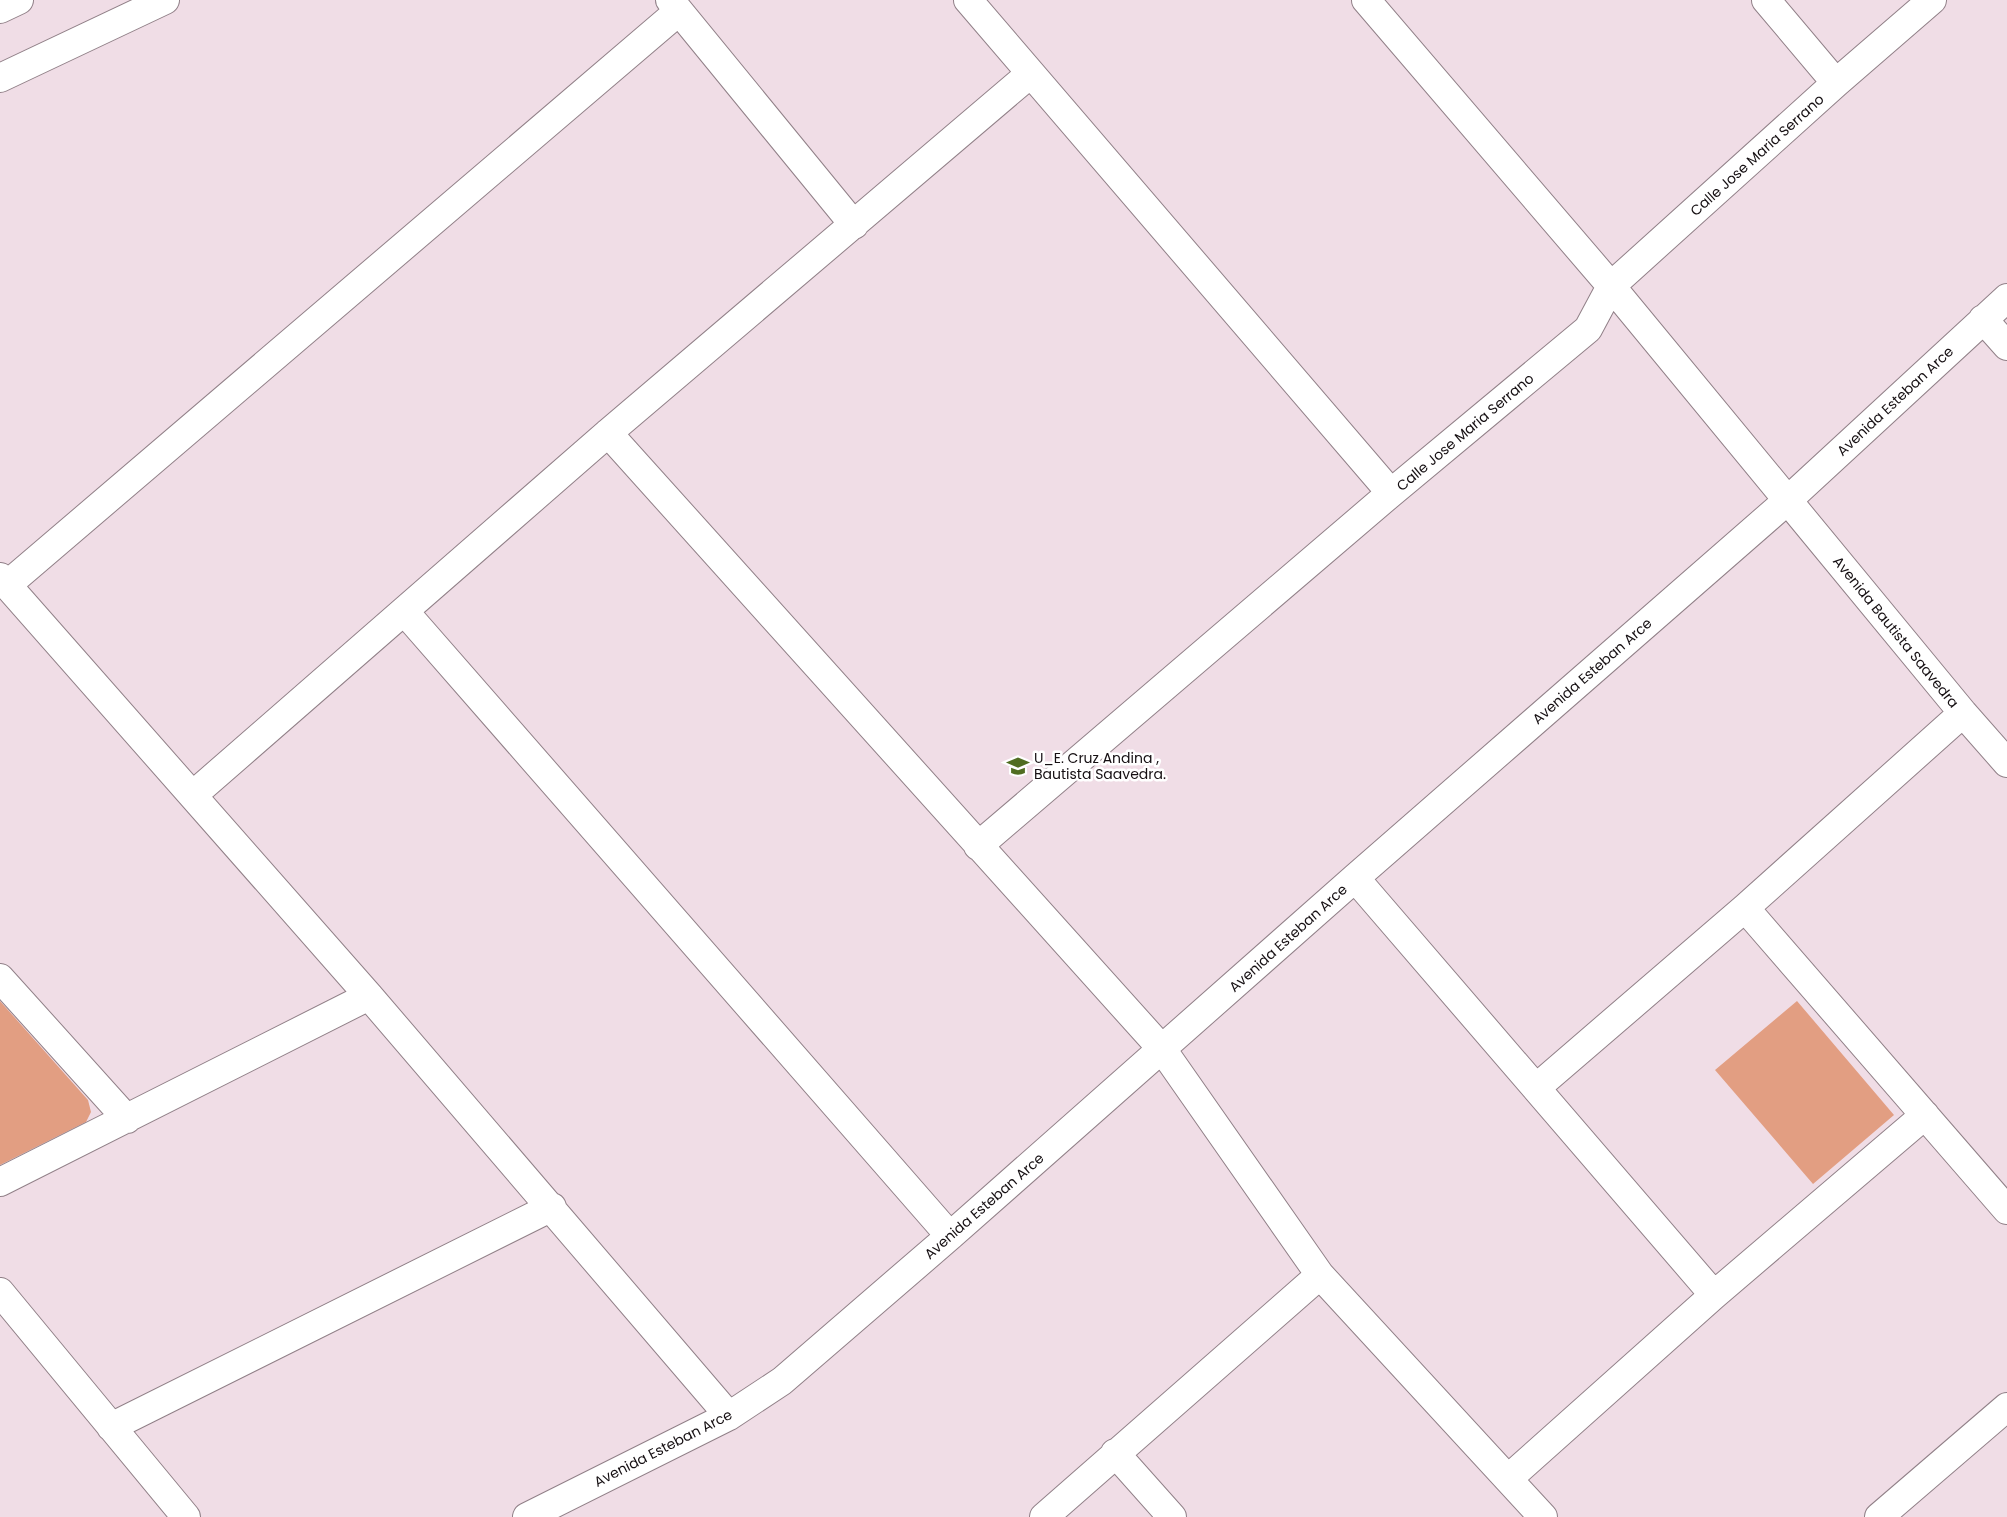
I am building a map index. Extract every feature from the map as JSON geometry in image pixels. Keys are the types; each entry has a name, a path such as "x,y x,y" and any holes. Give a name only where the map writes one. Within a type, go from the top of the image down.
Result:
{"main road":[{"path":"0,9 19,0"},
{"path":"0,78 165,0"},
{"path":"968,0 1391,493"},
{"name":"Avenida Bautista Saavedra","path":"1366,0 1611,286 1962,713 2007,763"},
{"path":"1766,0 1836,84"},
{"name":"Calle Jose Maria Serrano","path":"978,846 1391,493 1588,329 1611,286 1932,0"},
{"path":"730,1416 552,1207 4,581 674,5 854,225"},
{"path":"193,795 608,433 1030,74"},
{"name":"Avenida Esteban Arce","path":"534,1515 730,1416 782,1382 1788,500 2007,298"},
{"path":"1983,319 2007,346"},
{"path":"608,433 1162,1050 1320,1275 1543,1517"},
{"path":"404,611 950,1236"},
{"path":"1536,1088 1746,908 1962,713"},
{"path":"1355,878 1714,1295"},
{"path":"1746,908 2007,1210"},
{"path":"0,978 127,1119"},
{"path":"0,1182 368,996"},
{"path":"1509,1478 1714,1295 1925,1115"},
{"path":"111,1427 552,1207"},
{"path":"1044,1517 1320,1275"},
{"path":"0,1292 186,1517"},
{"path":"1879,1517 2007,1407"},
{"path":"1115,1453 1172,1517"}],"shaded area":[{"path":"0,1001 88,1100 91,1112 86,1122 0,1165"},
{"path":"1797,1001 1894,1115 1813,1184 1715,1070"}],"place":[{"name":"U_E. Cruz Andina , Bautista Saavedra.","path":"1018,766"}]}
